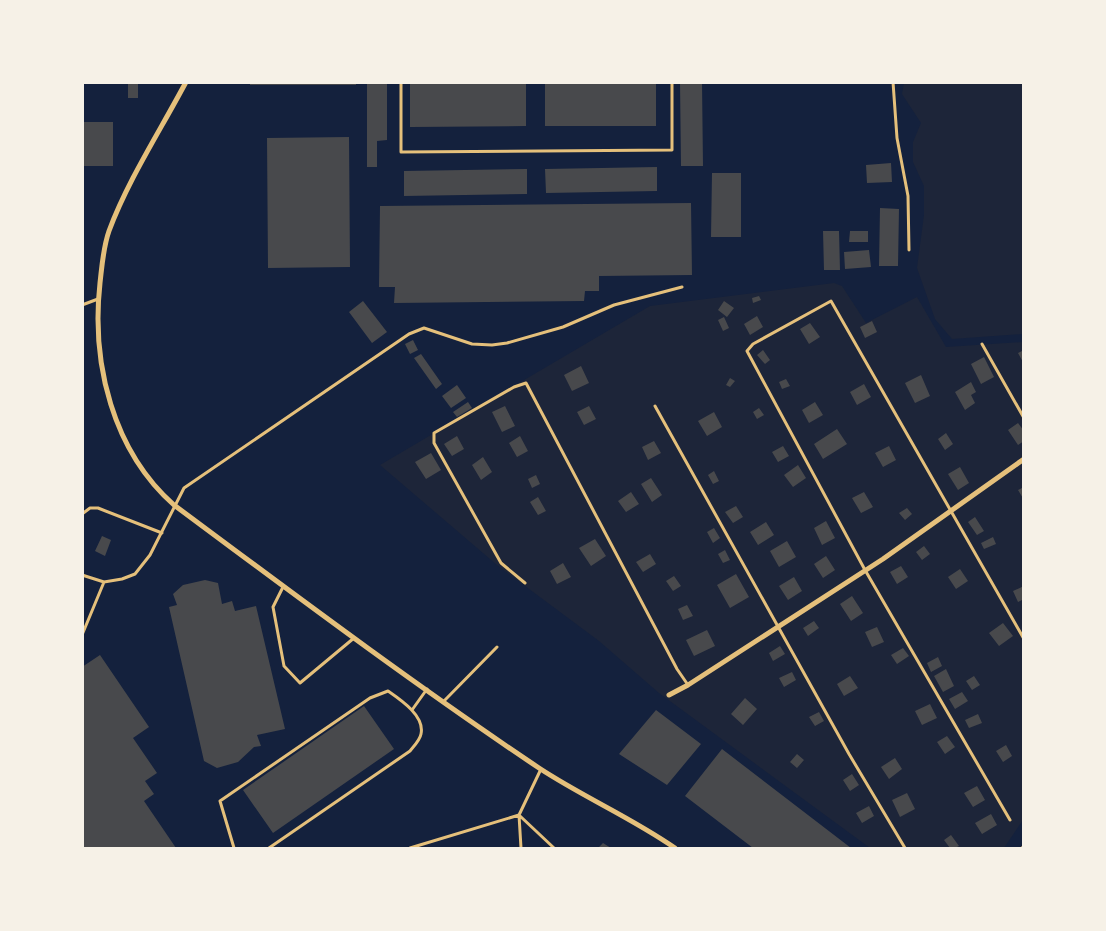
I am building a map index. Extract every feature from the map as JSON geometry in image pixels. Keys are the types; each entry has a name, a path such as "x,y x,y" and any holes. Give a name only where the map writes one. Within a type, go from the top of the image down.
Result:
{"street":[{"path":"186,82 118,210 104,250 98,298 99,351 103,377 116,421 135,460 157,490 174,505 354,638 541,769 653,833 675,848"},
{"path":"669,694 688,685 865,570 1024,459"}],"lane":[{"path":"401,82 401,152 672,150 672,82"},
{"path":"894,82 897,138 908,196 909,250"},
{"path":"82,575 104,582 122,579 135,574 150,555 184,488 409,334 424,328 472,344 492,345 507,343 563,327 614,305 682,288"},
{"path":"82,305 98,298"},
{"path":"1010,820 865,570 747,351 753,344 831,301 1024,639"},
{"path":"982,344 1024,418"},
{"path":"525,584 501,563 434,443 434,433 514,387 526,383 677,669 688,685"},
{"path":"655,406 905,848"},
{"path":"82,514 90,508 98,508 162,533"},
{"path":"82,635 104,582"},
{"path":"283,586 273,607 284,666 300,682 354,638"},
{"path":"444,701 498,646"},
{"path":"412,710 427,689"},
{"path":"234,848 220,801 370,698 388,691 412,710 420,722 421,734 410,751 269,848"},
{"path":"521,848 519,815 541,769"},
{"path":"410,848 519,815"},
{"path":"519,815 554,848"}],"shaded area":[{"path":"904,83 1023,83 1023,334 952,339 935,319 917,268 924,215 924,186 913,162 913,142 921,123 902,94"},
{"path":"834,283 842,286 866,323 917,297 946,347 1023,342 1023,820 1004,848 870,848 659,693 599,641 497,565 380,465 650,306"}],"building":[{"path":"128,82 138,82 138,98 128,98"},
{"path":"250,82 356,82 356,85 250,85"},
{"path":"367,82 387,82 387,140 377,141 377,167 367,167"},
{"path":"680,82 702,82 703,166 681,166"},
{"path":"526,83 526,126 410,127 410,84"},
{"path":"545,83 656,83 656,126 545,126"},
{"path":"82,122 113,122 113,166 82,166"},
{"path":"349,137 350,267 268,268 267,138"},
{"path":"891,163 892,182 867,183 866,165"},
{"path":"657,167 657,191 546,193 545,169"},
{"path":"527,169 527,194 404,196 404,171"},
{"path":"712,173 741,173 741,237 711,237"},
{"path":"691,203 692,275 599,276 599,291 585,291 584,301 394,303 395,287 379,287 380,206"},
{"path":"880,208 899,209 898,266 879,266"},
{"path":"823,231 839,231 840,270 824,270"},
{"path":"850,231 868,231 868,242 849,242"},
{"path":"869,250 871,267 845,269 844,252"},
{"path":"759,296 761,300 753,303 752,298"},
{"path":"363,301 387,332 372,343 349,312"},
{"path":"724,301 734,308 727,317 718,310"},
{"path":"757,316 763,327 750,335 744,324"},
{"path":"724,317 729,328 723,331 718,320"},
{"path":"872,321 877,332 865,338 860,327"},
{"path":"810,323 820,337 809,344 800,329"},
{"path":"413,340 418,350 410,354 405,344"},
{"path":"763,350 770,360 765,364 757,355"},
{"path":"1024,350 1024,364 1018,353"},
{"path":"421,354 442,384 436,389 414,358"},
{"path":"984,357 994,377 981,384 971,364"},
{"path":"581,366 589,383 572,391 564,375"},
{"path":"921,375 930,396 915,403 905,383"},
{"path":"730,378 735,381 730,387 726,385"},
{"path":"786,379 790,386 782,389 779,382"},
{"path":"971,382 976,392 971,395 975,403 965,410 955,392"},
{"path":"864,384 871,397 857,405 850,392"},
{"path":"457,385 466,398 451,408 442,396"},
{"path":"468,402 472,408 457,417 453,412"},
{"path":"815,402 823,415 809,423 802,410"},
{"path":"505,406 515,426 502,432 492,412"},
{"path":"589,406 596,419 584,425 577,412"},
{"path":"759,408 764,415 757,419 753,412"},
{"path":"714,412 722,427 707,436 698,421"},
{"path":"1018,423 1024,431 1024,441 1018,445 1008,430"},
{"path":"837,429 847,444 823,459 814,444"},
{"path":"946,433 953,444 945,450 938,439"},
{"path":"457,436 464,449 452,456 444,444"},
{"path":"520,436 528,451 517,457 509,443"},
{"path":"654,441 661,453 648,460 642,447"},
{"path":"783,446 789,456 778,462 772,452"},
{"path":"889,446 896,460 883,467 875,453"},
{"path":"431,453 441,470 426,479 415,462"},
{"path":"483,457 492,472 481,480 472,465"},
{"path":"798,465 806,478 793,487 784,475"},
{"path":"960,467 969,483 958,490 948,474"},
{"path":"714,471 719,481 713,484 708,475"},
{"path":"536,475 540,484 532,488 528,479"},
{"path":"651,478 662,495 652,502 641,484"},
{"path":"1024,487 1024,500 1018,490"},
{"path":"631,492 639,504 626,512 618,501"},
{"path":"864,492 873,507 861,513 852,498"},
{"path":"538,497 546,511 538,515 530,502"},
{"path":"736,506 743,517 733,523 725,512"},
{"path":"907,508 912,514 905,520 899,513"},
{"path":"975,517 984,531 977,535 968,522"},
{"path":"826,521 835,538 822,545 814,528"},
{"path":"766,522 774,535 758,545 750,532"},
{"path":"714,528 720,538 713,543 707,532"},
{"path":"102,536 111,540 105,556 95,551"},
{"path":"993,537 996,544 984,549 981,543"},
{"path":"595,539 606,556 591,566 579,548"},
{"path":"787,541 796,557 779,567 770,551"},
{"path":"924,546 930,554 922,560 916,552"},
{"path":"725,550 730,560 723,563 718,554"},
{"path":"650,554 656,564 643,572 636,562"},
{"path":"826,556 835,570 823,578 814,564"},
{"path":"563,563 571,577 557,584 550,571"},
{"path":"901,566 908,577 897,584 890,572"},
{"path":"960,569 968,581 956,589 948,577"},
{"path":"736,574 749,597 730,608 717,585"},
{"path":"674,576 681,586 673,591 666,581"},
{"path":"794,577 802,591 788,600 779,586"},
{"path":"205,580 218,583 222,604 232,601 235,611 256,606 285,729 257,735 261,746 254,747 238,762 217,768 204,761 169,607 177,605 173,594 183,585"},
{"path":"1024,586 1024,599 1018,602 1013,591"},
{"path":"852,596 863,613 851,621 840,604"},
{"path":"687,605 693,616 683,620 678,609"},
{"path":"814,621 819,628 808,636 803,628"},
{"path":"1003,623 1013,636 999,646 989,633"},
{"path":"877,627 884,642 872,647 865,632"},
{"path":"707,630 715,646 694,656 686,640"},
{"path":"780,646 785,654 773,661 769,653"},
{"path":"903,648 909,656 897,664 891,655"},
{"path":"100,655 149,727 133,738 157,773 145,781 154,794 144,801 176,848 82,848 82,667"},
{"path":"938,657 942,666 931,672 927,663"},
{"path":"946,669 954,686 943,692 934,676"},
{"path":"792,672 796,680 784,687 779,678"},
{"path":"850,676 858,688 844,696 837,684"},
{"path":"974,676 980,685 972,690 966,681"},
{"path":"962,692 968,701 955,709 949,699"},
{"path":"745,698 757,709 743,725 731,714"},
{"path":"930,704 937,718 922,725 915,711"},
{"path":"364,706 394,749 273,833 243,790"},
{"path":"656,710 701,744 667,785 619,754"},
{"path":"819,712 824,721 815,726 809,717"},
{"path":"978,714 982,723 969,728 965,720"},
{"path":"947,736 955,747 945,754 937,742"},
{"path":"1006,745 1012,756 1003,762 996,751"},
{"path":"722,749 851,848 753,848 685,796"},
{"path":"797,754 804,760 797,768 790,762"},
{"path":"895,758 902,769 889,779 881,767"},
{"path":"852,774 859,785 850,791 843,780"},
{"path":"977,786 985,800 973,807 964,793"},
{"path":"907,793 915,809 900,817 892,800"},
{"path":"869,806 874,816 862,823 856,813"},
{"path":"991,814 997,825 982,834 975,823"},
{"path":"951,835 959,846 955,848 950,848 944,840"},
{"path":"603,843 611,848 598,848"}]}
